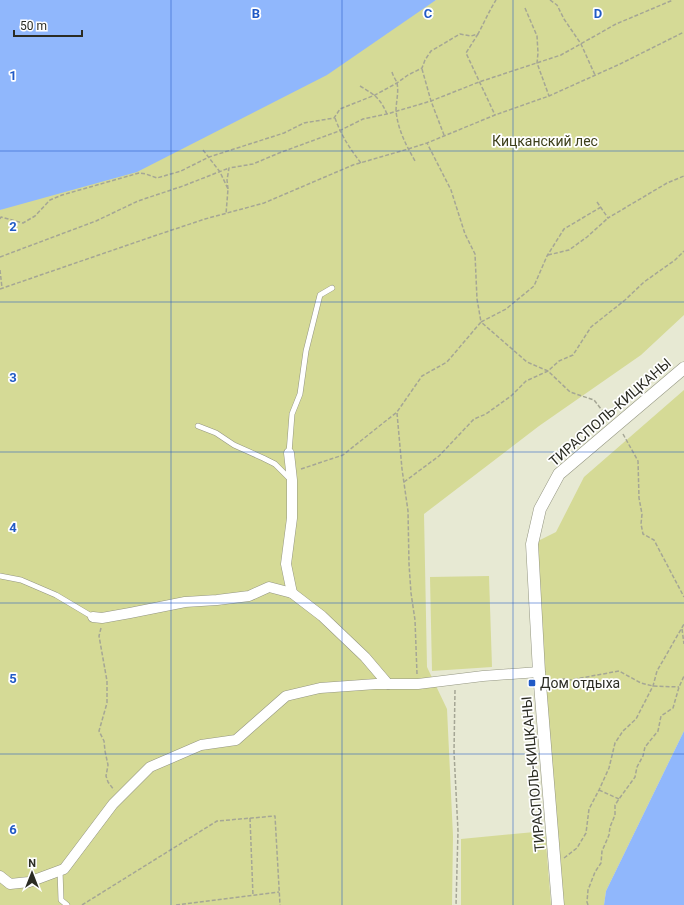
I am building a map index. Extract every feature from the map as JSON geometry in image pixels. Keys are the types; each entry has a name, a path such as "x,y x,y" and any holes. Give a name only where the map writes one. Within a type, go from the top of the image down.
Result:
{"street":[{"name":"ТИРАСПОЛЬ-КИЦКАНЫ","path":"558,905 539,678 532,544 540,509 559,474 684,368"},
{"path":"289,453 292,480 292,518 286,564 292,594"},
{"path":"98,618 130,614 185,602 249,596 270,587 292,594 322,616 365,657 388,684"},
{"path":"0,876 10,884 29,882 64,869 113,804 150,767 201,745 236,740 286,696 320,688 388,684 418,684 483,676 539,678"}],"lane":[{"path":"289,453 292,414 300,394 306,351 320,295 332,288"},
{"path":"198,426 216,433 234,445 275,464 292,480"},
{"path":"0,576 21,580 56,595 98,618"},
{"path":"60,870 61,900 67,905"}],"path":[{"path":"495,115 466,54 486,19 489,10 496,0"},
{"path":"550,0 557,6 581,44 595,75"},
{"path":"0,257 96,221 138,201 183,186 229,168 253,164 339,131 362,119 387,114 396,110 431,101 479,82 561,55 616,24 673,0"},
{"path":"525,8 537,36 538,53 536,63 549,96"},
{"path":"0,270 1,289 154,236 264,203 353,165 426,143 495,115 549,96 620,64 684,32"},
{"path":"444,135 431,101 422,68 431,51 460,34 471,36 478,34"},
{"path":"0,219 1,217 23,223 35,216 50,200 62,195 139,173 157,178 181,171 209,157 284,134 304,122 334,118 340,109 375,95 397,84 408,75 422,68"},
{"path":"392,72 397,84 396,110 399,129 415,161"},
{"path":"360,86 375,95 383,104 387,114"},
{"path":"334,118 339,131 361,163"},
{"path":"426,143 451,190 465,234 475,254 477,298 481,322 527,362 548,371 570,392 594,400 614,427 622,432 638,461 639,498 642,514 641,524 643,534 654,540 684,597"},
{"path":"203,150 220,172 228,189"},
{"path":"226,214 228,189 227,180 229,168"},
{"path":"547,256 569,250 588,237 608,218 667,183 684,176"},
{"path":"597,202 608,218"},
{"path":"292,480 301,468 344,455 397,412 422,376 447,362 481,322 506,309 534,286 547,256 564,230 601,207"},
{"path":"404,482 439,456 474,419 486,414 511,396 526,381 548,371 559,361 573,355 591,327 625,300 644,282 675,260 684,251"},
{"path":"397,412 408,511 409,564 415,620 418,684"},
{"path":"98,618 99,636 107,681 107,703 99,731 104,741 104,751 108,765 106,776 108,782 120,798"},
{"path":"555,866 577,848 586,833 589,809 609,768 615,743 623,731 636,719 653,686 657,671 684,624"},
{"path":"682,628 684,644"},
{"path":"539,678 570,680 619,671 641,683 653,686 679,687"},
{"path":"588,905 588,890 600,863 602,851 609,835 610,827 615,816 615,805 636,778 637,768 645,747 658,730 661,716 673,708 684,676"},
{"path":"455,680 454,752 458,831 456,905"},
{"path":"599,790 619,798"},
{"path":"82,905 217,821 275,816 280,905"},
{"path":"250,818 253,896"},
{"path":"176,905 279,892"}],"green space":[{"name":"Кицканский лес","path":"436,0 684,0 684,315 641,355 539,426 424,514 427,667 447,709 453,836 452,905 0,905 0,210"},
{"path":"684,390 684,731 606,891 604,905 558,905 532,544 556,532 584,477"},
{"path":"489,576 492,667 432,671 430,577"},
{"path":"545,831 551,905 461,905 461,839"}],"water":[{"path":"0,0 436,0 327,75 137,172 0,210"},
{"path":"684,731 684,905 604,905 606,891"}],"place":[{"name":"Дом отдыха","path":"532,683"}]}
